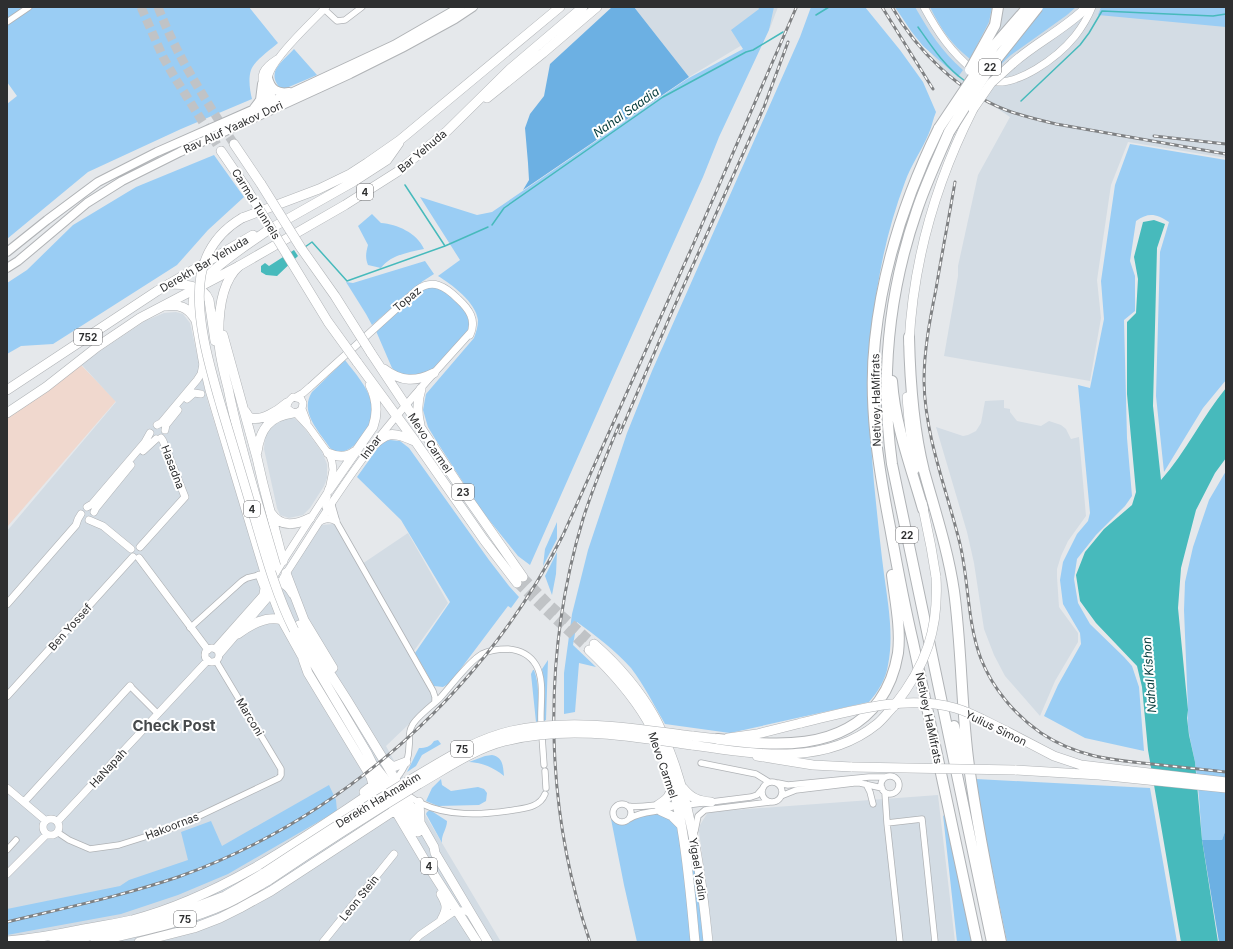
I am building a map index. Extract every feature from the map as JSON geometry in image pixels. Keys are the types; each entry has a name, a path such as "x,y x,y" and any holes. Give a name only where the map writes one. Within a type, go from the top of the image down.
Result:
{"highway":[{"path":"939,128 995,25 998,7"},
{"name":"Netivey HaMifrats","path":"977,942 902,592 878,468 874,425 873,385 875,342 883,286 901,218 921,164 939,128 994,46 1028,7"},
{"name":"Netivey HaMifrats","path":"992,942 892,464 887,417 886,382 888,345 892,314 899,276 916,210 949,132 988,70 1038,7"},
{"path":"892,314 890,336 891,368 896,417 923,509"},
{"path":"909,337 910,382 917,433 924,471 940,527 954,592 965,733 975,808"},
{"path":"718,739 757,743 784,743 804,742 829,736 858,722 870,712 886,690 896,665 898,652 898,628 878,468"},
{"path":"918,584 975,808 1001,942"}],"main road":[{"name":"Rav Aluf Yaakov Dori","path":"7,268 18,261 87,203 115,185 294,92 394,45 460,7"},
{"name":"Rav Aluf Yaakov Dori","path":"7,252 98,182 157,152 254,108 272,104 402,48 455,19 473,7"},
{"name":"Bar Yehuda","path":"400,140 559,7"},
{"name":"Bar Yehuda","path":"239,266 345,205 397,172 447,131 510,69 583,7"},
{"path":"447,131 597,7"},
{"path":"728,750 781,755 822,751 847,742 877,724 894,706 911,683 922,662 928,648 935,616 937,601 936,577 913,457 907,383 909,337 916,281 931,212 946,168 963,129 973,109 991,83 1034,46 1067,25 1087,7"},
{"path":"254,108 260,100 265,81 276,91 282,93 294,92"},
{"name":"Derekh Bar Yehuda","path":"7,390 169,284 245,239 268,230 353,182 387,160 396,149 400,140"},
{"name":"4","path":"400,140 367,163 335,182 242,218 232,224 215,241 205,261 201,275 201,310 211,368 236,459 270,569 286,614 347,700 382,758 393,787 402,820 427,864 477,942"},
{"name":"Carmel Tunnels","path":"234,144 301,248 335,296 378,364"},
{"name":"Carmel Tunnels","path":"221,151 245,186 328,322 364,372"},
{"path":"268,230 220,264 197,288 193,300 196,321 210,390 260,558 282,620 303,659 322,687 336,699"},
{"name":"Derekh Bar Yehuda","path":"7,413 52,382 97,347 140,318 160,306 239,266"},
{"name":"4","path":"239,266 232,272 225,288 220,314 219,342 222,363 245,461 296,628 367,753 422,828 434,847 435,853 488,942"},
{"path":"169,284 183,284 197,288 204,293 208,300 216,345 222,363"},
{"path":"160,306 180,306 189,312 196,321"},
{"path":"220,314 224,340 244,409 257,458 262,484 283,561"},
{"path":"378,364 390,374 407,380 420,379 434,373"},
{"name":"23","path":"378,364 406,406"},
{"path":"329,490 373,427 376,414 376,402 374,393 364,372"},
{"name":"23","path":"364,372 396,416"},
{"path":"421,389 418,398 417,411 423,432"},
{"path":"244,409 249,417 258,419 281,408 287,403"},
{"name":"Mevo Carmel","path":"396,416 484,540 520,580 506,555 406,406"},
{"path":"257,458 259,438 266,425 277,418 299,410"},
{"path":"236,426 244,437 253,464 262,484"},
{"path":"370,448 381,438 390,434 404,436 415,441"},
{"path":"328,453 335,456 345,457 357,450"},
{"path":"270,511 277,520 288,524 297,524 314,520"},
{"path":"260,558 270,573 286,573 304,620 338,676 347,700"},
{"path":"259,575 260,558"},
{"path":"271,590 274,583 280,582 287,585 294,594"},
{"path":"238,634 252,624 261,621 274,619 282,620"},
{"name":"Mevo Carmel","path":"592,647 642,711 676,783 682,806"},
{"path":"303,659 308,673 373,780 372,786 363,793 359,801"},
{"name":"Yulius Simon","path":"718,739 757,734 858,709 887,704 935,704 955,708 982,719 1054,756 1068,761 1124,774 1226,788"},
{"name":"Derekh HaAmakim","path":"95,942 195,916 228,903 266,876 377,809 469,755 494,744 535,736 581,732 692,740 718,739"},
{"name":"Derekh HaAmakim","path":"692,740 728,750"},
{"name":"Yulius Simon","path":"728,750 792,763 813,765 1124,774 1226,782"},
{"path":"382,758 392,766 406,762"},
{"path":"681,825 670,814 659,808 676,783 691,796 700,800 711,802"},
{"path":"7,941 34,938 122,922 154,913 184,902 237,878 359,801 393,787 398,807 435,853"},
{"path":"419,802 419,816 422,828"},
{"name":"Yigael Yadin","path":"682,806 689,817 695,846 708,942"},
{"name":"Yigael Yadin","path":"682,806 681,825 687,858 695,942"},
{"path":"139,942 194,928 220,918 271,891 398,807"},
{"path":"374,824 392,818 402,820"},
{"path":"427,864 446,903 446,911 442,919"},
{"name":"Derekh HaAmakim","path":"54,942 86,937 151,920 209,902 266,876"},
{"path":"86,937 122,922"}],"street":[{"path":"7,22 29,7"},
{"path":"272,104 268,84 262,77 264,70 269,64 279,57 325,8 337,21 345,20 362,7"},
{"path":"924,7 950,48 961,60 985,80 990,82 1011,81 1026,75 1057,53 1069,43 1080,29 1092,7"},
{"name":"Topaz","path":"310,387 417,290 427,284 436,284 444,287 470,311 473,323 471,332 464,342 434,373"},
{"path":"7,604 76,525 82,510 92,504 140,448 153,426 161,423 197,380 201,374 203,360"},
{"name":"Inbar","path":"283,561 314,520 326,509 370,448 434,373"},
{"path":"299,410 289,410 287,403 290,398 296,397 310,387"},
{"path":"299,410 310,387"},
{"path":"76,525 93,518 96,508 148,446 164,435 166,426 190,395 196,392 201,394"},
{"path":"296,397 301,399 299,410 309,427 328,453 333,466 329,490"},
{"path":"157,424 162,426 165,430"},
{"path":"150,433 152,437 159,439"},
{"name":"Hasadna","path":"140,548 185,497 163,441 159,439"},
{"path":"340,474 327,499 325,505 326,509 336,521 431,688 436,697 435,703"},
{"name":"Inbar","path":"286,573 329,490"},
{"path":"334,498 332,505 336,521"},
{"path":"87,507 91,508 102,526"},
{"path":"81,514 83,518 102,526 131,549"},
{"path":"314,520 332,519 336,521"},
{"path":"136,546 140,548 142,553 136,557 130,554 131,549 136,546"},
{"name":"Marconi","path":"136,557 190,628 214,654 281,769 281,775"},
{"name":"Ben Yossef","path":"7,696 136,557"},
{"path":"280,582 286,573 283,561"},
{"path":"214,654 238,634 271,590 276,574 283,561"},
{"path":"190,628 247,578 259,575 264,588 262,596"},
{"path":"214,654 262,596 271,590"},
{"path":"493,650 519,651 529,657 536,665 541,678 541,722 545,791 540,801 532,806 487,814 471,814 454,812 419,802 393,787 406,762 410,748 411,727 413,723 450,687 474,660 493,650"},
{"name":"HaNapah","path":"57,822 208,660 206,654 214,654"},
{"path":"24,802 130,686 158,714"},
{"path":"431,688 441,691 450,687"},
{"path":"695,846 696,821 698,816 704,810 777,801 781,796 792,791 803,789 854,783 866,785 884,791 888,794 895,794 900,786 896,777 890,776 788,785 769,782 756,774 701,763"},
{"name":"Hakoornas","path":"57,832 69,840 90,849 119,845 176,827 277,780 281,775"},
{"path":"886,777 881,783 884,791 900,942"},
{"path":"858,778 866,785 870,792 873,804"},
{"path":"659,808 639,814 624,822 615,818 613,813 615,807 620,804 669,809 750,797 757,795 769,782"},
{"path":"778,783 782,788 781,796"},
{"path":"7,788 46,821 53,820 57,822 59,827 54,835 47,834 43,828 46,821"},
{"path":"763,788 763,796 770,802"},
{"path":"628,806 631,812 629,819"},
{"path":"887,823 922,819 935,942"},
{"path":"7,874 47,834"},
{"path":"7,850 16,840"},
{"name":"Leon Stein","path":"323,942 394,854"},
{"path":"413,942 442,919 458,911 466,911 472,914"}],"shaded area":[{"path":"7,7 249,7 278,43 259,59 251,70 249,81 252,99 181,129 88,172 7,239 7,104 17,96 7,82"},
{"path":"612,7 634,7 689,77 523,190 529,180 525,128 530,114 544,96 550,64"},
{"path":"634,7 778,7 770,28 689,77"},
{"path":"758,7 774,7 769,30 719,137 703,177 530,565 518,556 481,510 428,427 423,410 426,394 474,338 478,320 473,307 468,300 438,276 460,260 420,197 477,215 492,212 687,79 743,49 731,30 759,9"},
{"path":"811,7 865,7 900,50 923,82 936,112 926,139 907,176 893,219 883,256 872,331 870,368 871,445 877,517 889,608 890,654 887,670 878,690 869,702 730,733 665,724 645,688 625,661 577,622 573,645 596,667 579,663 575,712 564,714 564,673 572,614 588,550 627,433 652,371 800,37"},
{"path":"894,7 1226,7 1226,158 1128,142 1111,185 1097,280 1101,318 1090,381 944,356 958,276 958,266 978,175 1010,117 948,75"},
{"path":"895,7 915,7 942,48 963,70 958,77 923,46"},
{"path":"930,7 992,7 989,22 970,59 957,48 947,36"},
{"path":"1041,7 1076,7 1011,55 988,76"},
{"path":"1101,7 1226,7 1226,27 1098,15"},
{"path":"294,49 317,75 281,89 276,83 275,72 280,63"},
{"path":"1130,144 1226,160 1226,380 1203,408 1164,472 1156,396 1160,252 1169,222 1152,215 1141,218 1136,221 1130,261 1135,276 1135,311 1124,320 1127,438 1132,496 1125,506 1096,535 1077,559 1074,579 1078,603 1090,624 1132,666 1139,687 1144,751 1085,738 1044,716 1058,685 1081,644 1080,633 1063,604 1060,580 1063,562 1077,534 1088,521 1090,513 1078,385 1090,388 1104,319 1101,281 1115,185"},
{"path":"214,155 244,197 208,230 177,265 53,344 21,346 7,354 7,283 27,270 73,225 136,187"},
{"path":"372,214 381,223 400,227 412,234 421,243 424,249 395,257 381,268 368,265 366,255 368,245 358,226"},
{"path":"425,261 434,274 423,281 372,325 346,282 353,283"},
{"path":"431,287 442,289 465,310 470,323 468,331 432,371 416,376 397,373 392,368 376,331 421,290"},
{"path":"176,312 183,314 190,323 207,399 270,601 322,525 334,524 359,566 408,533 448,603 411,655 434,700 386,746 405,781 501,942 7,942 7,531 116,402 81,364 145,321 164,313"},
{"path":"345,360 367,391 371,402 371,418 365,432 357,443 341,452 330,448 312,421 308,407 312,392"},
{"path":"79,363 116,401 7,527 7,415"},
{"path":"1004,400 1004,408 1010,409 1010,412 1017,421 1041,426 1049,421 1061,425 1066,429 1071,439 1079,437 1086,516 1068,541 1057,569 1059,607 1078,633 1078,642 1055,681 1040,716 1005,676 994,655 984,629 974,563 967,532 936,427 963,436 968,435 976,431 981,423 985,401"},
{"path":"292,416 302,425 322,452 327,464 327,478 324,486 310,508 303,515 289,518 280,515 277,508 264,449 265,435 273,422"},
{"path":"390,440 400,441 409,448 489,560 519,597 511,608 508,606 450,683 443,687 434,686 415,653 450,602 401,520 357,477 382,442"},
{"path":"1226,471 1226,829 1222,840 1202,840 1195,762 1188,723 1184,610 1185,582 1193,547 1209,500"},
{"path":"557,522 557,539 543,566 545,549"},
{"path":"557,552 556,574 552,595 545,576"},
{"path":"548,660 546,720 544,721 542,669"},
{"path":"533,670 536,676 538,689 538,721 536,722 531,674"},
{"path":"438,740 441,744 422,755 416,766 407,772 419,748 428,747 434,741"},
{"path":"492,755 496,756 503,765 504,776 488,766 469,762"},
{"path":"441,779 442,785 451,791 478,787 484,789 487,793 486,801 479,805 438,806 426,801 432,788"},
{"path":"976,779 1150,788 1177,942 1007,942 980,810"},
{"path":"329,785 336,800 337,811 228,874 178,895 121,914 7,935 7,909 120,886 129,880 188,860 181,832 211,821 222,846"},
{"path":"938,795 955,942 713,942 699,831 700,825 708,812"},
{"path":"430,810 447,821 442,837 442,843 426,814"},
{"path":"683,812 685,814 693,846 705,942 698,942"},
{"path":"654,813 663,814 677,826 682,852 691,942 637,942 611,819 617,823 624,824 632,819"},
{"path":"943,815 948,822 974,942 957,942"},
{"path":"1226,829 1226,942 1219,942 1202,840 1222,840"}],"water":[{"name":"Nahal Kishon","path":"1154,220 1165,224 1157,248 1153,406 1161,480 1226,388 1226,458 1215,473 1196,510 1181,568 1178,608 1189,735 1195,762 1202,840 1218,942 1181,942 1148,750 1142,687 1137,666 1096,623 1080,601 1076,575 1085,552 1104,529 1132,505 1136,492 1127,394 1127,322 1136,313 1138,279 1134,257 1143,222"},
{"path":"294,250 298,256 277,276 266,275 261,272 261,266 265,263 269,266"}],"waterway":[{"name":"Nahal Saadia","path":"816,15 829,7"},
{"name":"Nahal Saadia","path":"1021,101 1080,45 1102,11 1213,16 1226,14"},
{"name":"Nahal Saadia","path":"918,27 945,63 965,81"},
{"name":"Nahal Saadia","path":"492,225 504,208 663,97 746,52 753,50 783,32"},
{"path":"405,185 445,246"},
{"name":"Nahal Saadia","path":"305,247 312,242 347,281 445,246 488,227"}],"tunnel":[{"path":"141,7 163,57 221,151"},
{"path":"158,7 183,60 202,94 234,144"},
{"path":"523,577 548,603 594,644"},
{"path":"517,583 589,650"}],"railway":[{"path":"882,7 933,89"},
{"path":"892,7 913,39 940,68 972,92 1006,110 1056,124 1226,154"},
{"path":"7,922 157,884 239,852 297,821 351,784 403,742 450,696 493,646 531,592 563,535 693,245 796,8"},
{"path":"620,433 671,314 764,107 788,42"},
{"path":"1154,136 1226,144"},
{"path":"955,182 928,335 924,369 925,402 932,443 963,558 976,645 986,670 998,691 1022,718 1041,733 1068,747 1109,759 1226,772"},
{"path":"590,942 575,891 564,838 557,785 554,731 555,677 560,623 570,571 583,519 619,425"}],"district":[{"name":"Check Post","path":"174,725"}]}
